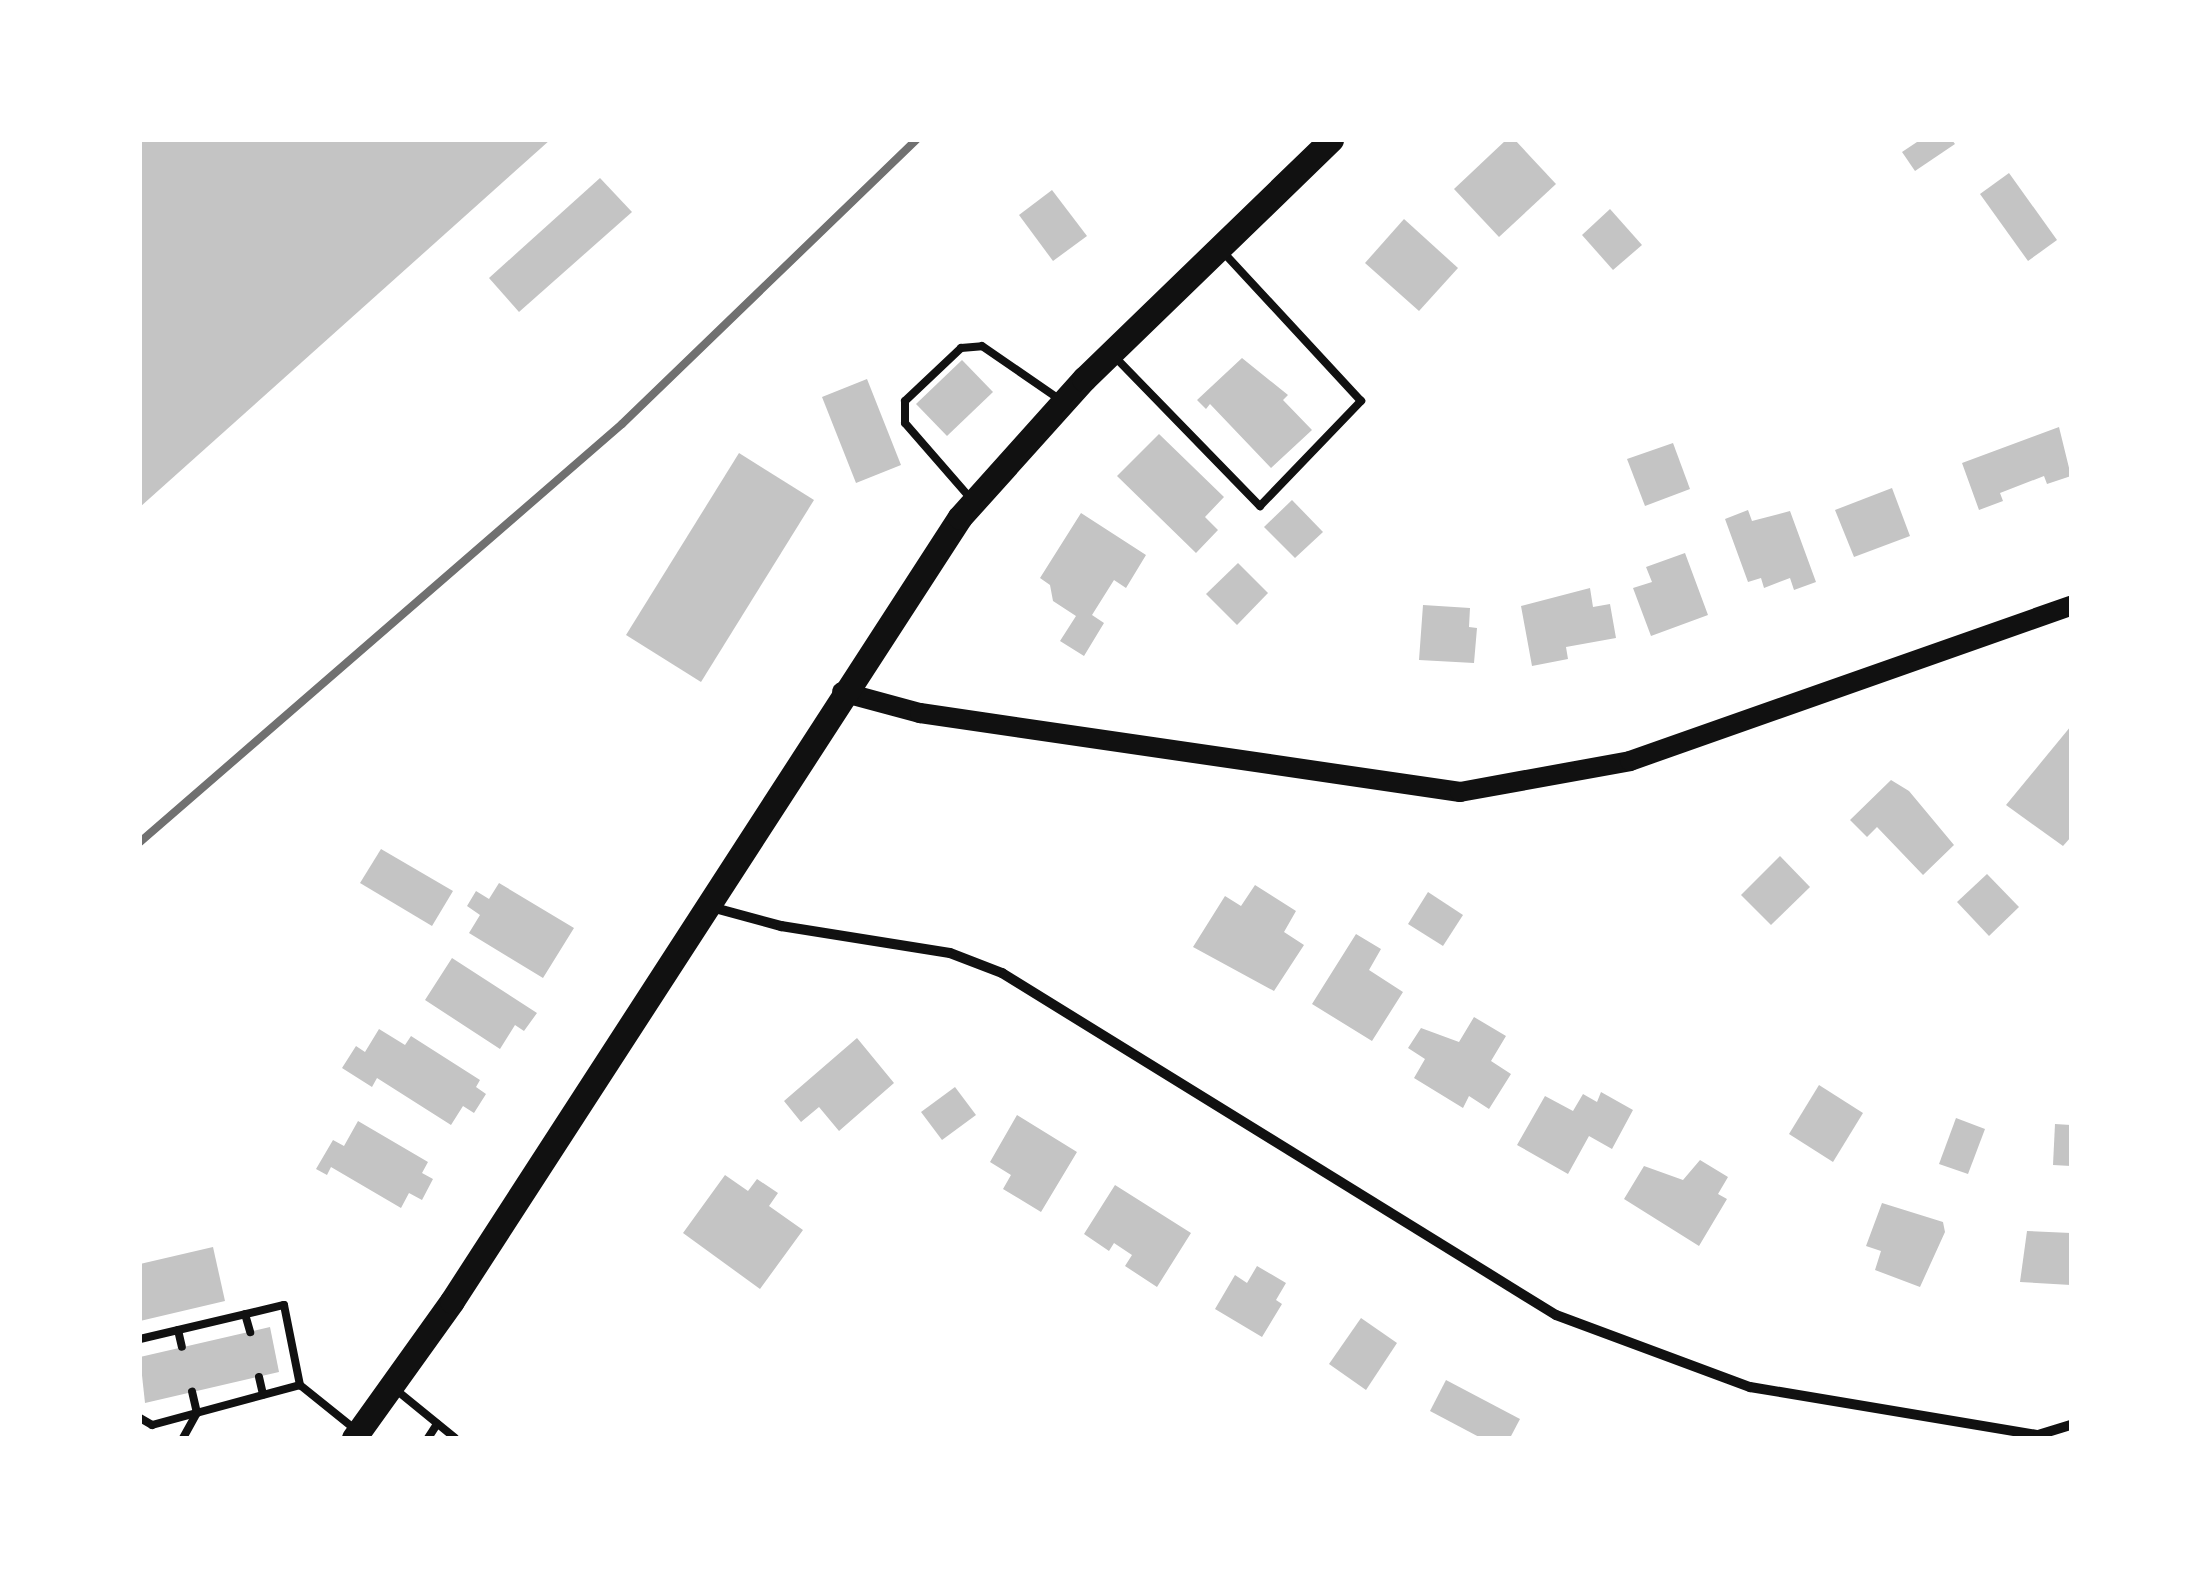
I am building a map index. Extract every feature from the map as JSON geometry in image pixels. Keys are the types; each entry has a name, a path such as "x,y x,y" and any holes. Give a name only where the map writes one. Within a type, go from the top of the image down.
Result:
{"main road":[{"path":"356,1435 392,1386 842,692 973,501 1111,353 1331,140"},
{"path":"842,692 920,713 1460,792 1630,761 2071,606"}],"street":[{"path":"706,905 780,926 950,954 1002,972 1556,1314 1750,1387 2039,1437 2071,1425"}],"lane":[{"path":"1111,353 1260,506 1361,401 1220,248"},
{"path":"973,501 906,424 905,401 961,348 982,346 1063,402"},
{"path":"140,1339 284,1305 300,1385 356,1435"},
{"path":"245,1314 250,1332"},
{"path":"178,1330 182,1347"},
{"path":"259,1377 262,1395"},
{"path":"140,1418 152,1425 300,1385"},
{"path":"392,1386 455,1438"},
{"path":"183,1438 196,1413 192,1392"},
{"path":"428,1438 438,1424"}],"building":[{"path":"140,140 550,140 140,507"},
{"path":"1506,140 1515,140 1556,184 1499,237 1454,189"},
{"path":"1920,140 1952,140 1955,144 1915,171 1902,152"},
{"path":"2009,173 2057,240 2028,261 1980,194"},
{"path":"600,178 632,212 519,312 489,278"},
{"path":"1052,190 1087,236 1053,261 1019,215"},
{"path":"1610,209 1642,245 1613,270 1582,235"},
{"path":"1404,219 1458,268 1419,311 1365,263"},
{"path":"1242,358 1288,395 1283,400 1312,430 1271,468 1210,404 1206,409 1197,400"},
{"path":"962,360 993,392 947,436 916,404"},
{"path":"867,379 901,465 856,483 822,397"},
{"path":"2059,427 2071,476 2047,484 2044,476 2000,493 2003,501 1979,510 1962,463"},
{"path":"1159,434 1224,497 1205,517 1218,530 1196,553 1117,476"},
{"path":"1673,443 1690,489 1645,506 1627,459"},
{"path":"739,453 814,500 701,682 626,635"},
{"path":"1892,488 1910,536 1854,557 1835,510"},
{"path":"1292,500 1323,532 1295,558 1264,527"},
{"path":"1748,510 1752,521 1790,511 1816,582 1794,590 1790,578 1764,588 1761,578 1748,582 1725,519"},
{"path":"1081,513 1146,555 1126,588 1114,580 1092,615 1104,623 1084,656 1060,641 1076,616 1053,601 1050,585 1040,578"},
{"path":"1685,553 1708,615 1651,636 1633,588 1652,582 1646,567"},
{"path":"1238,563 1268,593 1237,625 1206,594"},
{"path":"1590,588 1593,607 1610,604 1616,638 1566,647 1568,659 1532,666 1521,606"},
{"path":"1423,605 1470,608 1469,627 1477,628 1474,663 1419,660"},
{"path":"2071,726 2071,837 2063,846 2006,805"},
{"path":"1891,780 1909,791 1954,845 1923,875 1877,827 1867,837 1850,820"},
{"path":"381,849 453,891 432,926 360,883"},
{"path":"1780,856 1810,887 1771,925 1741,895"},
{"path":"1987,874 2019,907 1989,936 1957,902"},
{"path":"499,883 574,928 543,978 469,933 480,915 467,906 476,891 489,899"},
{"path":"1255,885 1296,911 1284,932 1304,945 1274,991 1193,947 1225,896 1241,906"},
{"path":"1428,892 1463,915 1443,946 1408,924"},
{"path":"1356,934 1381,949 1369,970 1403,992 1372,1041 1312,1004"},
{"path":"452,958 537,1013 524,1031 515,1025 500,1049 425,1000"},
{"path":"1474,1017 1506,1036 1491,1061 1511,1074 1489,1109 1469,1096 1463,1108 1414,1078 1425,1059 1408,1048 1421,1028 1459,1042"},
{"path":"379,1029 405,1045 411,1036 480,1080 476,1087 486,1094 474,1113 463,1106 451,1125 377,1078 372,1087 342,1068 356,1046 365,1052"},
{"path":"857,1038 894,1083 839,1131 819,1107 801,1122 784,1101"},
{"path":"1819,1085 1863,1113 1833,1162 1789,1134"},
{"path":"955,1087 976,1115 942,1140 921,1112"},
{"path":"1601,1092 1633,1110 1612,1149 1589,1136 1568,1174 1517,1145 1545,1096 1573,1111 1583,1094 1597,1102"},
{"path":"1017,1115 1077,1152 1041,1212 1003,1189 1011,1175 990,1162"},
{"path":"1956,1118 1985,1129 1968,1174 1939,1164"},
{"path":"358,1121 428,1162 422,1173 433,1179 422,1200 409,1193 401,1208 331,1167 327,1175 316,1169 333,1140 344,1146"},
{"path":"2055,1124 2071,1125 2071,1166 2053,1165"},
{"path":"1700,1160 1728,1177 1718,1194 1727,1199 1699,1246 1624,1199 1644,1166 1683,1180"},
{"path":"725,1175 748,1191 757,1179 778,1193 769,1206 803,1230 760,1289 683,1233"},
{"path":"1115,1185 1191,1233 1157,1287 1125,1266 1132,1255 1114,1243 1109,1251 1084,1234"},
{"path":"1882,1203 1943,1222 1945,1232 1920,1287 1875,1270 1881,1251 1866,1246"},
{"path":"2027,1231 2071,1233 2071,1285 2020,1282"},
{"path":"213,1247 225,1301 140,1321 140,1264"},
{"path":"1257,1266 1286,1283 1276,1300 1282,1304 1262,1337 1215,1309 1235,1275 1247,1283"},
{"path":"1361,1318 1397,1343 1366,1390 1329,1364"},
{"path":"270,1327 279,1372 145,1403 140,1357"},
{"path":"1446,1380 1520,1419 1510,1438 1481,1438 1430,1411"}],"railway":[{"path":"140,842 622,424 916,140"}]}
